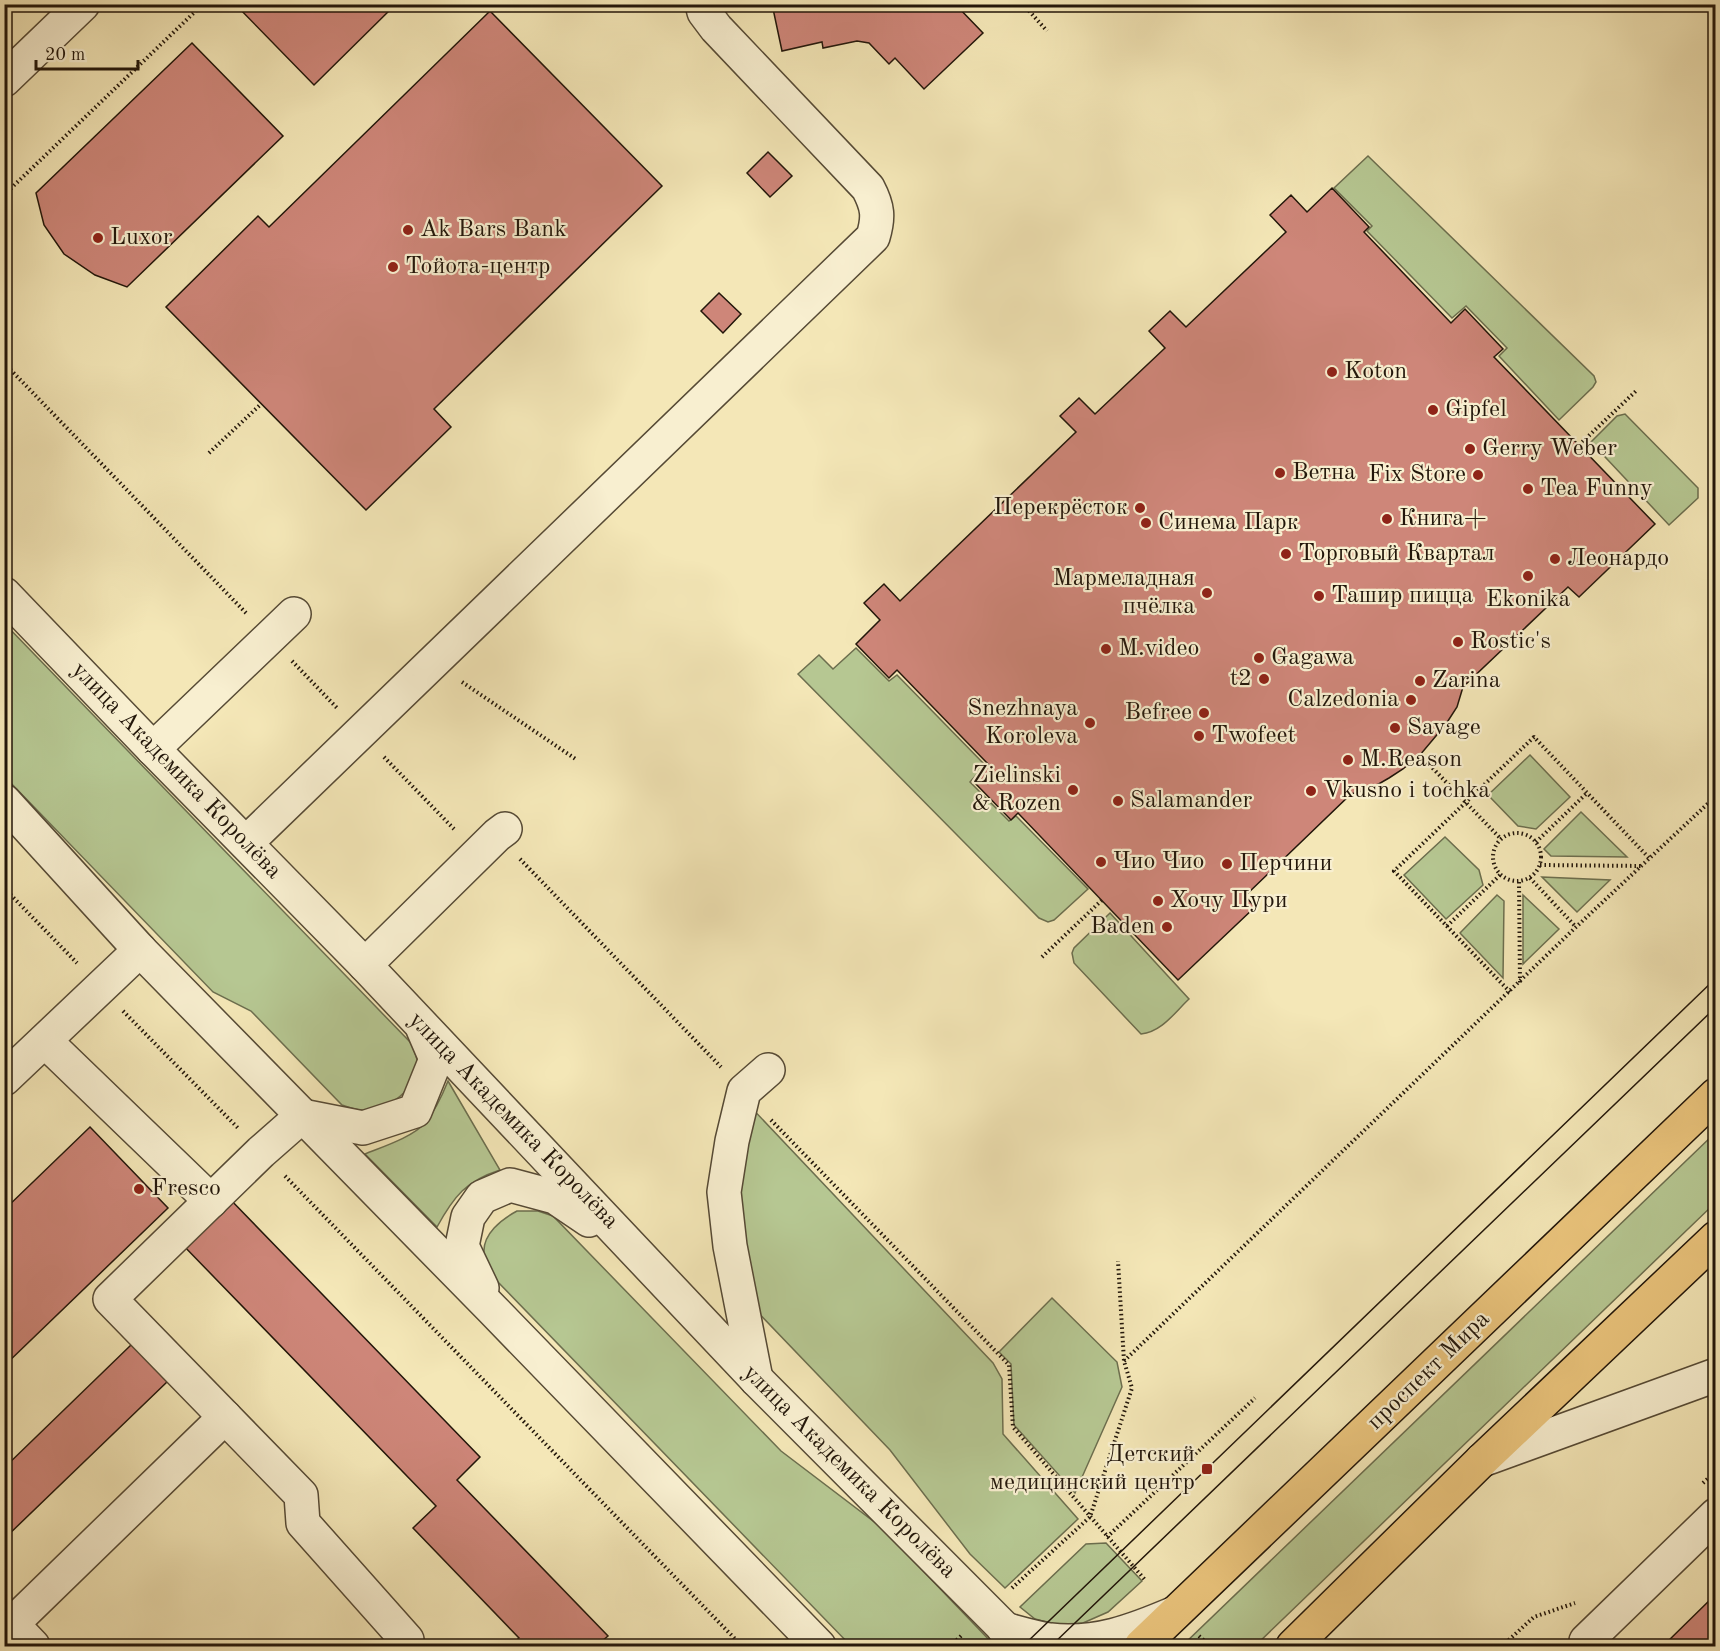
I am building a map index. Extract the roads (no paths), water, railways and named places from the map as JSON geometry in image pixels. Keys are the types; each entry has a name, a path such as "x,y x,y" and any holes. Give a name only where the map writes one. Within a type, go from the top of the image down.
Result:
{"main road":[{"name":"проспект Мира","path":"1141,1647 1187,1623 1716,1095"},
{"path":"1293,1647 1482,1460 1716,1238"}],"street":[{"path":"4,80 83,4"},
{"path":"246,843 873,237 877,225 877,214 875,202 868,188 716,28 704,12 702,4"},
{"name":"улица Академика Королёва","path":"4,594 365,965 756,1379 1013,1638"},
{"path":"153,748 294,614"},
{"path":"4,801 140,950 819,1647"},
{"path":"365,965 505,829"},
{"path":"4,1079 140,950"},
{"path":"302,1116 363,1128 415,1111 436,1059 421,1025"},
{"path":"45,1041 211,1201"},
{"path":"756,1379 730,1246 724,1191 732,1141 744,1091 768,1070"},
{"path":"302,1116 261,1152 110,1299 301,1495 303,1523 407,1640 400,1647"},
{"path":"492,1309 462,1246 468,1218 482,1197 510,1185 555,1197 646,1262"},
{"path":"1482,1460 1716,1375"},
{"path":"33,1647 12,1624 225,1417"},
{"path":"1592,1647 1586,1641 1716,1515"},
{"path":"1013,1638 1090,1641 1138,1629 1187,1623"}],"tram line":[{"path":"1023,1646 1716,978"},
{"path":"1051,1646 1716,1007"}],"place":[{"name":"Ak Bars Bank","path":"408,230"},
{"name":"Luxor","path":"98,238"},
{"name":"Тойота-центр","path":"393,267"},
{"name":"Koton","path":"1332,372"},
{"name":"Gipfel","path":"1433,410"},
{"name":"Gerry Weber","path":"1470,449"},
{"name":"Ветна","path":"1280,473"},
{"name":"Fix Store","path":"1478,475"},
{"name":"Tea Funny","path":"1528,489"},
{"name":"Перекрёсток","path":"1140,508"},
{"name":"Книга+","path":"1387,519"},
{"name":"Синема Парк","path":"1146,523"},
{"name":"Торговый Квартал","path":"1286,554"},
{"name":"Леонардо","path":"1555,559"},
{"name":"Ekonika","path":"1528,576"},
{"name":"Мармеладная пчёлка","path":"1207,593"},
{"name":"Ташир пицца","path":"1319,596"},
{"name":"Rostiс's","path":"1458,642"},
{"name":"M.video","path":"1106,649"},
{"name":"Gagawa","path":"1259,658"},
{"name":"t2","path":"1264,679"},
{"name":"Zarina","path":"1420,681"},
{"name":"Calzedonia","path":"1411,700"},
{"name":"Befree","path":"1204,713"},
{"name":"Snezhnaya Koroleva","path":"1090,723"},
{"name":"Savage","path":"1395,728"},
{"name":"Twofeet","path":"1199,736"},
{"name":"M.Reason","path":"1348,760"},
{"name":"Zielinski & Rozen","path":"1073,790"},
{"name":"Vkusno i tochka","path":"1311,791"},
{"name":"Salamander","path":"1118,801"},
{"name":"Чио Чио","path":"1101,862"},
{"name":"Перчини","path":"1227,864"},
{"name":"Хочу Пури","path":"1158,901"},
{"name":"Baden","path":"1167,927"},
{"name":"Fresco","path":"139,1189"},
{"name":"Детский медицинский центр","path":"1207,1469"}]}
